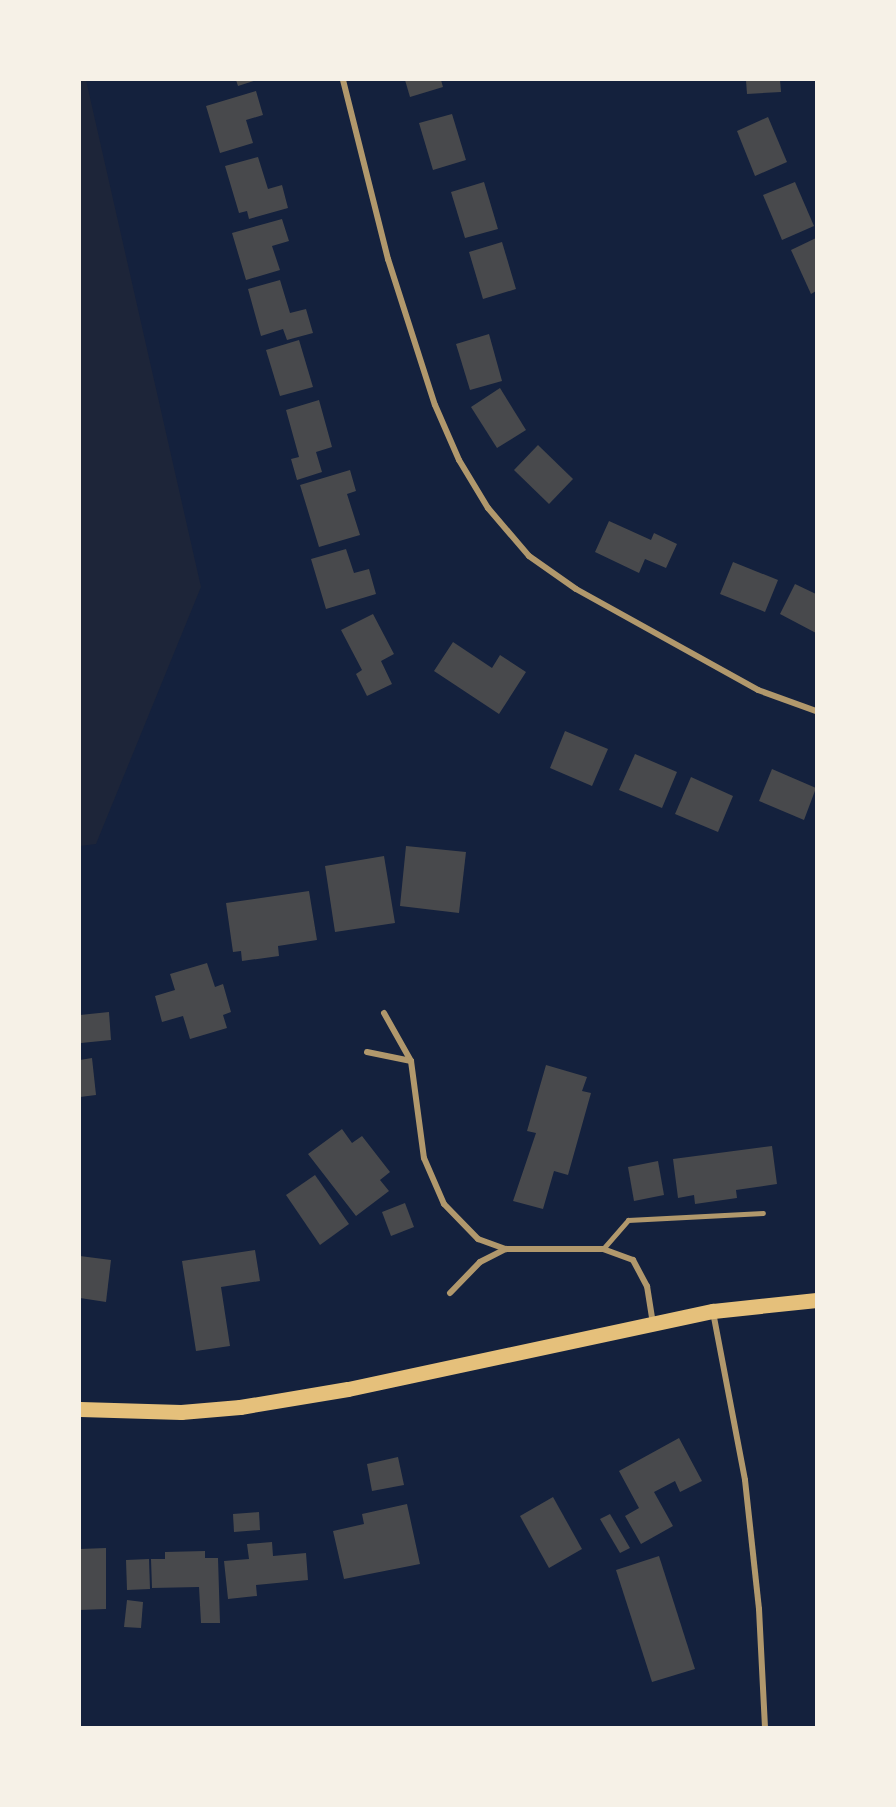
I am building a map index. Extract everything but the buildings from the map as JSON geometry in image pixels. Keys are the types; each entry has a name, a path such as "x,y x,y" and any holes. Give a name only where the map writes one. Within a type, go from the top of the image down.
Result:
{"main road":[{"path":"80,1409 181,1412 240,1407 348,1389 713,1311 816,1300"}],"street":[{"path":"343,80 388,259 435,405 459,460 488,508 529,556 576,589 758,690 816,711"},
{"path":"384,1013 411,1060 424,1158 444,1204 478,1239 506,1249 603,1249 633,1260 647,1286 654,1325"},
{"path":"367,1052 411,1060"},
{"path":"450,1293 480,1262 506,1249"},
{"path":"713,1311 745,1480 759,1610 765,1728"}],"lane":[{"path":"603,1249 628,1220 763,1213"}],"shaded area":[{"path":"80,80 86,80 201,587 96,844 80,846"}]}
